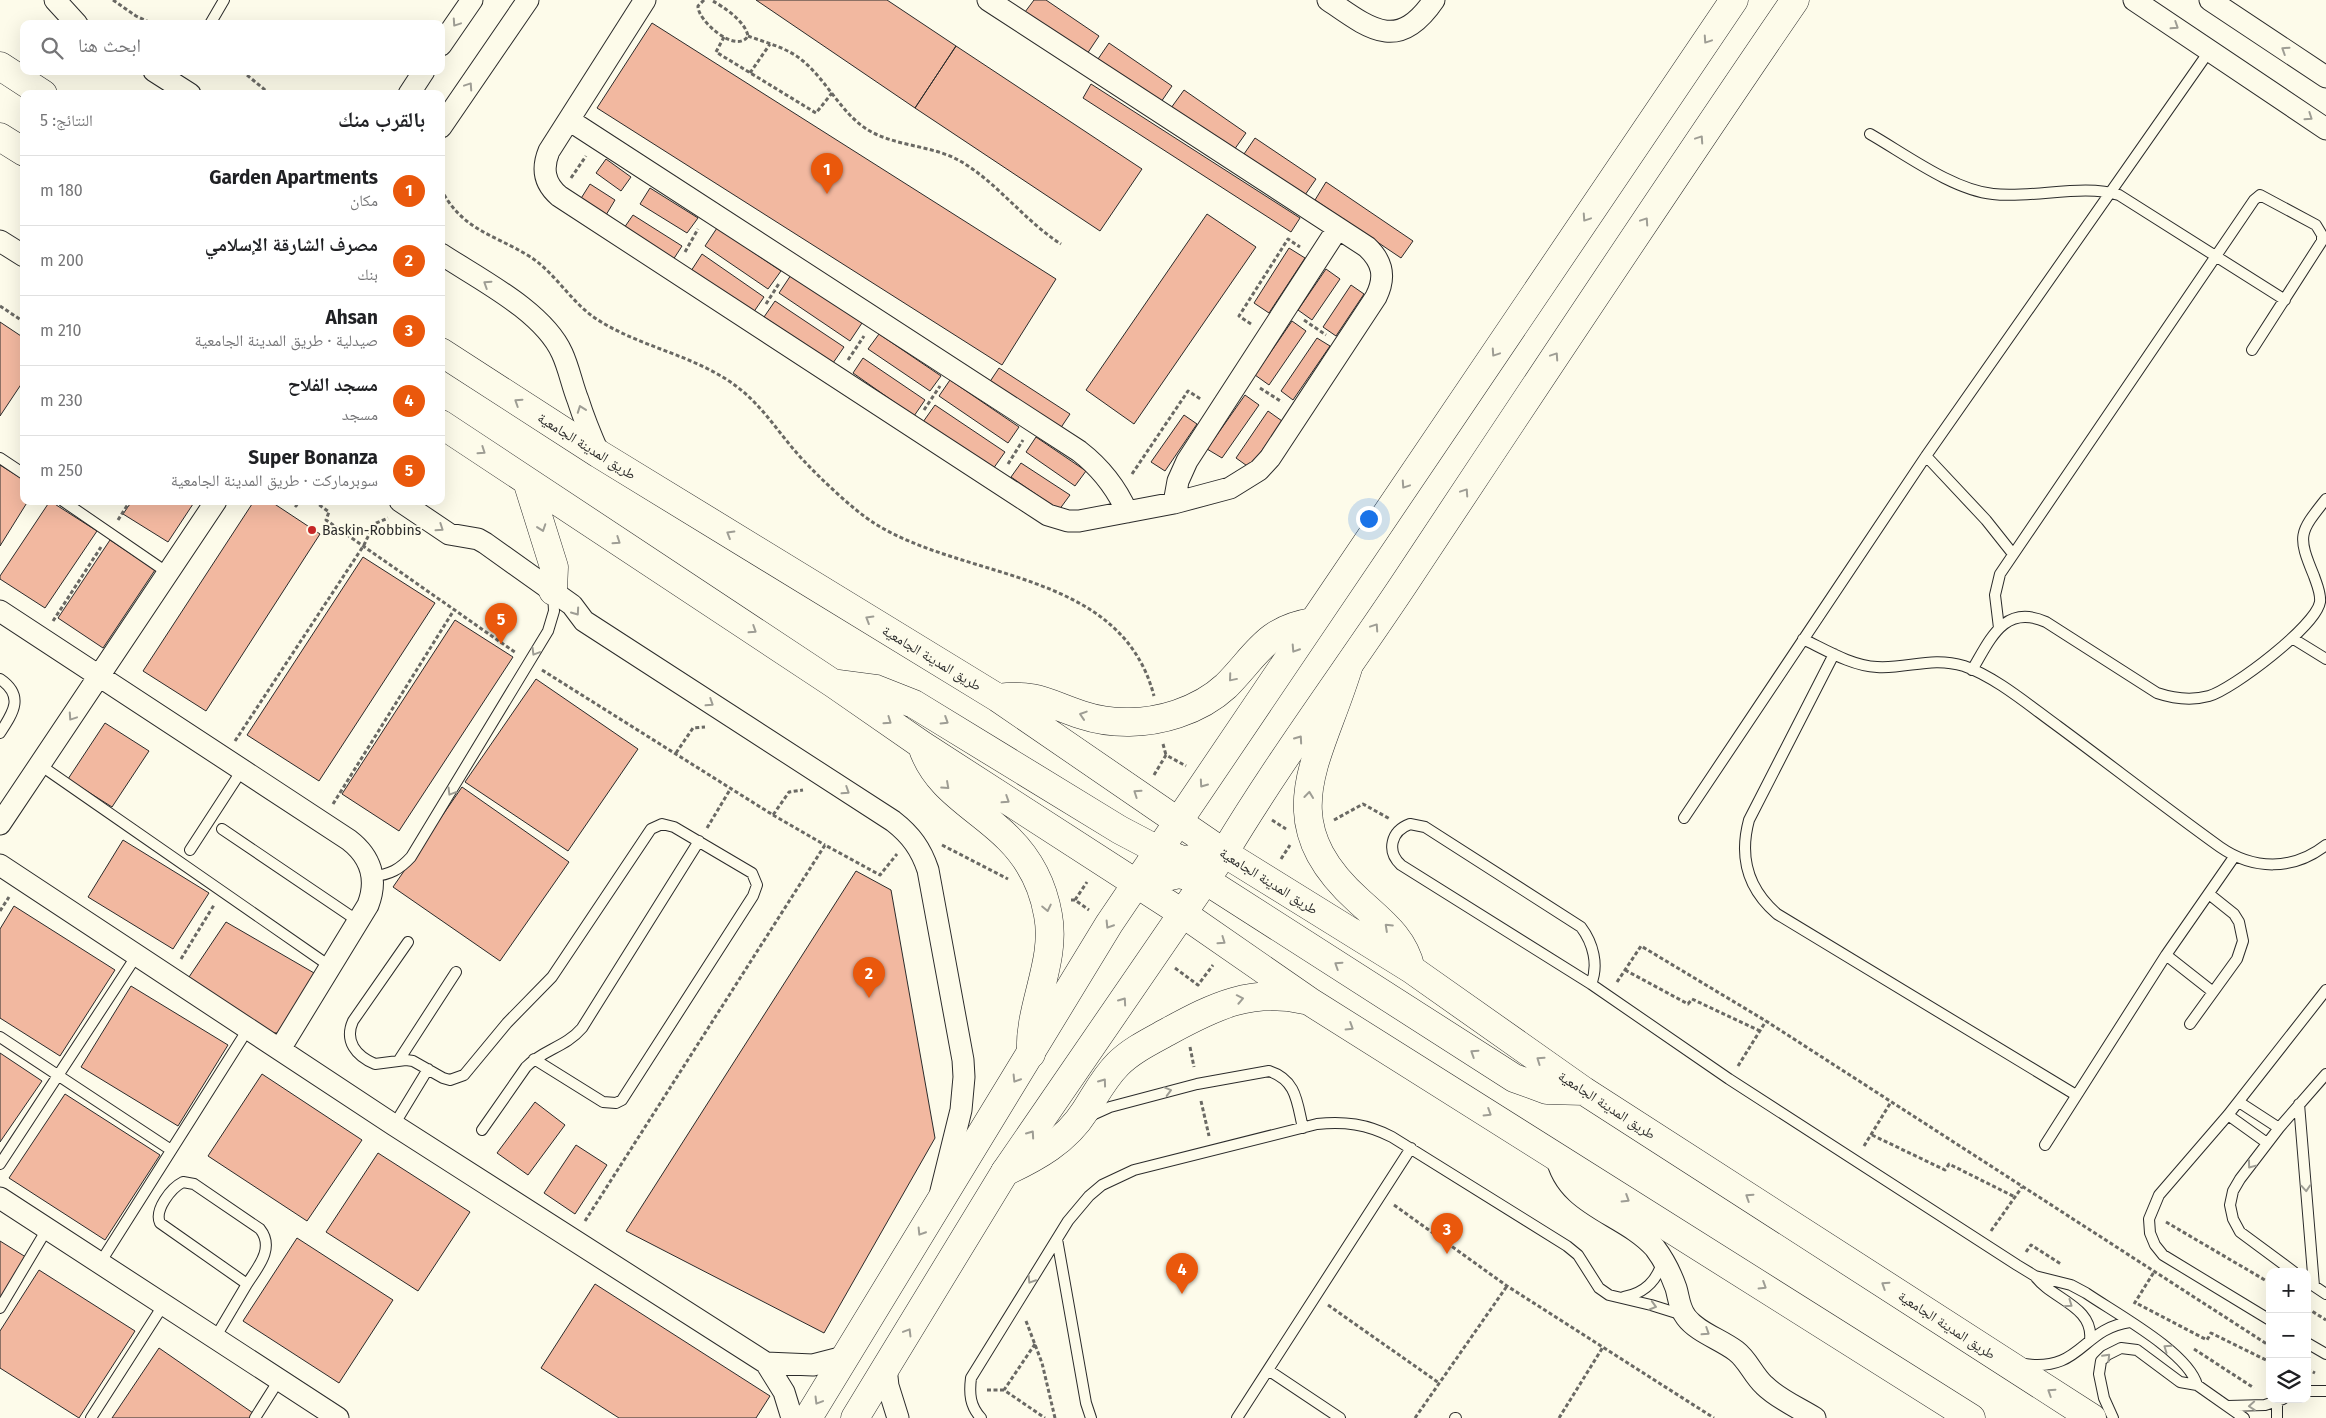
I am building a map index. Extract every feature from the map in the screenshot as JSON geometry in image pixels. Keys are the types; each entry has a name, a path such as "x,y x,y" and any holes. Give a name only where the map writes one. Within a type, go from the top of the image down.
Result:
{"main road":[{"path":"808,1418 1135,884 1268,691 1312,622 1734,0"},
{"path":"855,1418 1005,1172 1224,853 1252,807 1348,668 1672,179 1795,0"},
{"path":"0,66 37,90"},
{"path":"0,137 20,150"},
{"name":"طريق المدينة الجامعية","path":"445,355 599,454 998,698 1224,853 1411,969 1584,1091 2092,1418"},
{"path":"445,427 922,744 1182,913 1309,1001 1971,1418"},
{"path":"528,481 554,567 553,591"},
{"path":"998,698 1016,696 1038,698 1100,720 1138,722 1158,718 1194,707 1210,698 1226,686 1258,648 1270,638 1296,624 1312,622"},
{"path":"1348,668 1318,752 1308,794 1308,824 1325,862 1353,895 1396,935 1404,946 1411,969"},
{"path":"834,684 876,689 914,704 1120,830 1158,850 1182,860 1203,859 1224,853"},
{"path":"922,744 928,763 939,779 1021,851 1039,883 1045,900 1050,937 1044,978 1032,1021 1031,1054"},
{"path":"1135,884 1179,874 1205,880 1514,1078 1547,1090 1584,1091"},
{"path":"1005,1172 1044,1152 1074,1126 1098,1087 1119,1063 1144,1044 1224,1004 1245,998 1277,996 1309,1001"}],"street":[{"path":"55,0 72,20"},
{"path":"445,39 472,0"},
{"path":"445,121 528,0"},
{"path":"642,1 545,160 547,182 559,196 1048,515 1063,520 1079,521 1123,502 1174,503 1230,488 1259,470 1270,458 1376,297 1381,287 1383,276 1380,264 1375,254 1338,228 988,0"},
{"path":"1328,0 1371,28 1384,32 1398,31 1413,25 1434,0"},
{"path":"2134,0 2326,129"},
{"path":"2210,0 2326,77"},
{"path":"161,75 180,85"},
{"path":"412,90 421,75"},
{"path":"569,120 1090,460 1123,502"},
{"path":"1174,503 1181,471 1338,228"},
{"path":"0,241 20,254"},
{"path":"445,257 525,309 552,336 562,352 599,454"},
{"path":"0,824 213,505"},
{"path":"394,507 449,534 478,539 485,543 572,605 584,622 893,821 911,837 919,848 928,870 963,1060 964,1085 961,1110 938,1206"},
{"path":"0,611 322,822 358,847 365,856 373,876 372,896 280,1049"},
{"path":"0,865 394,1125 766,1364 784,1392 792,1418"},
{"path":"1556,1155 1561,1173 1572,1189 1638,1233 1663,1259 1685,1316 1740,1355 1769,1389 1815,1418"},
{"path":"0,1198 338,1418"},
{"path":"766,1364 813,1365 844,1357"},
{"path":"886,1368 888,1386 898,1418"}],"lane":[{"path":"212,20 224,0"},
{"path":"1684,818 1926,456 2210,50"},
{"path":"1870,134 1958,185 1975,191 1994,195 2112,192 2128,200 2285,300"},
{"path":"1998,628 1995,605 1996,584 2014,554 2215,256 2258,195 2263,195 2316,225 2322,235 2322,241 2252,350"},
{"path":"1926,456 1980,513 2014,554"},
{"path":"0,458 20,471"},
{"path":"1972,670 1998,628 2016,618 2036,618 2158,693 2184,700 2198,699 2224,690 2250,672 2311,620 2320,601 2319,589 2302,546 2302,534 2307,523 2326,499"},
{"path":"70,505 168,573"},
{"path":"373,876 390,873 411,857 552,622 553,591"},
{"path":"2292,638 2326,659"},
{"path":"1803,640 1854,662 1877,667 1920,662 1942,662 1972,670 1985,676 2031,706 2234,856 2250,863 2272,865 2307,856 2326,845"},
{"path":"1834,654 1749,820 1745,834 1744,856 1749,877 1756,891 1765,904 1777,914 2076,1095"},
{"path":"0,679 12,691 15,704 0,733"},
{"path":"40,765 330,967"},
{"path":"190,850 242,770"},
{"path":"408,942 353,1021 349,1032 355,1050 370,1062 381,1065 399,1060 413,1061 450,1080 464,1076 507,1023 552,977 650,829 668,824 752,873 757,884 756,891 627,1095 616,1103 603,1102 534,1059"},
{"path":"1591,984 1595,969 1592,949 1581,927 1425,827 1418,824 1403,827 1393,838 1391,845 1395,860 1401,865 1608,995 1729,1079 1982,1244 2035,1276 2071,1285 2130,1322 2177,1355 2190,1369 2197,1385"},
{"path":"222,828 358,921"},
{"path":"482,1130 526,1067 534,1059 566,1043 582,1028 699,841"},
{"path":"2044,1144 2166,955 2234,856"},
{"path":"2190,1024 2237,958 2242,941 2239,922 2234,914 2209,894"},
{"path":"2166,955 2213,992"},
{"path":"0,1164 137,956"},
{"path":"399,1060 456,972"},
{"path":"2266,1318 2163,1255 2155,1245 2150,1233 2149,1219 2158,1195 2239,1102 2326,990"},
{"path":"100,1263 248,1029"},
{"path":"0,1036 171,1150"},
{"path":"394,1125 428,1069"},
{"path":"1074,1126 1110,1106 1197,1084 1269,1070 1284,1077 1293,1090 1303,1128"},
{"path":"2289,1268 2240,1232 2233,1219 2230,1205 2233,1191 2267,1143 2326,1074"},
{"path":"2239,1102 2279,1128"},
{"path":"2299,1104 2309,1268"},
{"path":"2228,1115 2267,1143"},
{"path":"981,1418 971,1402 969,1390 971,1378 1068,1221 1089,1196 1117,1176 1134,1170 1303,1128 1333,1123 1363,1125 1378,1130 1411,1148 1567,1246 1582,1260 1599,1288 1609,1295 1685,1316"},
{"path":"1237,1418 1411,1148"},
{"path":"215,1338 265,1255 267,1242 260,1229 194,1184 183,1182 178,1185 158,1213 160,1223 247,1284"},
{"path":"0,1308 48,1229"},
{"path":"1057,1239 1086,1403 1091,1418"},
{"path":"1620,1298 1632,1296 1644,1290 1653,1282 1663,1259"},
{"path":"2035,1276 2043,1286 2083,1315 2090,1327 2090,1340"},
{"path":"2311,1285 2326,1294"},
{"path":"92,1418 164,1304"},
{"path":"2004,1361 2035,1365 2049,1365 2062,1361 2074,1355 2106,1328 2130,1322"},
{"path":"2311,1345 2326,1354"},
{"path":"2113,1418 2104,1398 2098,1374 2101,1361 2113,1350 2121,1348 2136,1350 2180,1382 2197,1385 2244,1418"},
{"path":"1268,1370 1340,1418"},
{"path":"255,1418 279,1380"},
{"path":"2311,1391 2326,1392"},
{"path":"2227,1406 2252,1406 2269,1403"},
{"path":"2277,1418 2280,1403"}],"path":[{"path":"113,0 144,20"},
{"path":"704,0 699,1 699,14 724,37 737,43 746,40 748,36"},
{"path":"711,0 742,23 748,36 784,49 802,60 855,120 871,131 889,139 944,154 965,163 1036,226 1061,244"},
{"path":"724,37 716,52 816,113 832,93"},
{"path":"750,73 770,44"},
{"path":"247,75 265,90"},
{"path":"559,196 597,139"},
{"path":"445,195 459,216 479,230 530,257 547,272 576,304 597,320 628,337 685,358 728,380 747,394 762,408 802,459 873,523 928,548 1043,587 1081,604 1106,620 1123,636 1149,677 1158,718"},
{"path":"673,270 710,212"},
{"path":"1268,335 1239,316 1288,239 1318,258"},
{"path":"754,323 791,264"},
{"path":"0,306 20,319"},
{"path":"1286,308 1344,346"},
{"path":"836,376 876,320"},
{"path":"913,427 951,368"},
{"path":"1242,376 1299,414"},
{"path":"1123,502 1188,391 1219,412"},
{"path":"997,482 1034,422"},
{"path":"42,639 128,505"},
{"path":"319,505 329,512 326,520 529,662 772,815 880,875 911,837 928,840 958,851 1010,880"},
{"path":"224,758 364,545 374,524 390,518 394,507"},
{"path":"322,822 454,610"},
{"path":"676,753 693,728 707,727 703,711 709,702"},
{"path":"772,815 789,792 803,789 806,765"},
{"path":"699,841 731,788"},
{"path":"1308,808 1315,807 1328,823 1363,804 1403,827"},
{"path":"573,1240 825,845"},
{"path":"170,977 222,891"},
{"path":"1045,900 1075,900"},
{"path":"1608,995 1640,946 1766,1021 2266,1343"},
{"path":"1625,970 1688,1004 1692,999 1760,1031"},
{"path":"1729,1079 1766,1021"},
{"path":"1854,1160 1891,1102"},
{"path":"1872,1134 1945,1170 1949,1164 2015,1197"},
{"path":"1982,1244 2022,1187"},
{"path":"1380,1196 1507,1286 1706,1416 1714,1418"},
{"path":"2151,1212 2186,1236 2228,1257 2266,1281"},
{"path":"2131,1309 2154,1272"},
{"path":"1415,1418 1507,1286"},
{"path":"1316,1296 1439,1383"},
{"path":"1018,1302 1035,1343 1055,1418"},
{"path":"2135,1302 2207,1340 2211,1333 2266,1360"},
{"path":"2311,1311 2326,1320"},
{"path":"1035,1343 1004,1390 1045,1418"},
{"path":"1559,1418 1603,1347"}],"building":[{"path":"756,0 887,0 956,46 915,108"},
{"path":"1034,0 1046,0 1099,36 1087,54 1025,12"},
{"path":"652,23 1056,279 1002,365 597,108"},
{"path":"1109,43 1172,86 1161,102 1098,59"},
{"path":"956,46 1142,169 1100,231 915,108"},
{"path":"1091,84 1300,218 1291,232 1083,98"},
{"path":"1184,90 1246,133 1234,150 1171,108"},
{"path":"1255,138 1316,179 1305,195 1244,154"},
{"path":"606,159 631,177 621,191 596,173"},
{"path":"1326,182 1413,241 1401,258 1315,200"},
{"path":"590,184 615,200 606,215 580,200"},
{"path":"650,188 698,218 687,233 640,204"},
{"path":"1207,214 1256,247 1134,424 1086,390"},
{"path":"633,215 682,246 673,260 624,228"},
{"path":"717,228 781,271 768,289 705,246"},
{"path":"1289,248 1305,258 1269,313 1254,303"},
{"path":"702,254 764,297 753,313 691,271"},
{"path":"1326,269 1340,279 1312,320 1298,310"},
{"path":"791,275 862,323 850,341 779,293"},
{"path":"1351,285 1364,294 1336,336 1323,327"},
{"path":"775,301 844,347 833,363 764,317"},
{"path":"1292,321 1306,331 1269,385 1255,375"},
{"path":"0,322 20,335 20,386 0,416"},
{"path":"879,334 941,376 930,391 868,349"},
{"path":"1317,338 1330,346 1293,400 1281,391"},
{"path":"863,358 925,400 914,416 853,373"},
{"path":"999,368 1070,414 1060,429 989,383"},
{"path":"950,380 1019,427 1008,443 939,396"},
{"path":"1245,395 1259,405 1222,458 1207,449"},
{"path":"935,405 1005,452 993,469 923,422"},
{"path":"1268,411 1282,421 1250,468 1236,458"},
{"path":"1184,415 1197,424 1165,471 1151,462"},
{"path":"1036,437 1086,471 1075,486 1026,452"},
{"path":"1021,463 1070,495 1059,510 1011,477"},
{"path":"0,465 20,478 20,505 26,505 0,546"},
{"path":"47,505 56,505 97,531 45,608 0,579 0,576"},
{"path":"129,505 192,505 168,542 123,514"},
{"path":"251,505 276,505 320,534 206,711 143,671"},
{"path":"110,540 155,570 103,648 58,618"},
{"path":"363,557 435,603 319,781 247,735"},
{"path":"455,620 513,657 399,831 342,794"},
{"path":"536,679 638,749 568,851 465,782"},
{"path":"105,723 149,751 112,807 68,779"},
{"path":"462,787 569,862 500,961 393,887"},
{"path":"123,840 209,893 173,949 88,897"},
{"path":"856,871 891,890 935,1138 824,1333 626,1231"},
{"path":"14,906 115,970 60,1056 0,1018 0,929"},
{"path":"226,922 321,977 287,1033 271,1033 187,980"},
{"path":"131,986 228,1045 178,1126 81,1067"},
{"path":"0,1053 42,1081 0,1142"},
{"path":"262,1074 362,1140 307,1221 208,1156"},
{"path":"65,1094 160,1155 105,1240 9,1178"},
{"path":"535,1102 565,1125 528,1175 497,1153"},
{"path":"576,1145 607,1165 575,1214 544,1193"},
{"path":"378,1153 470,1212 418,1291 326,1232"},
{"path":"297,1238 393,1300 339,1383 243,1321"},
{"path":"0,1241 29,1259 0,1304"},
{"path":"39,1270 135,1331 79,1418 0,1368 0,1331"},
{"path":"595,1284 770,1396 756,1418 619,1418 541,1368"},
{"path":"159,1348 253,1413 250,1418 112,1418"}],"place":[{"name":"Garden Apartments","path":"827,194"},
{"name":"Baskin-Robbins","path":"312,530"},
{"name":"Super Bonanza","path":"501,644"},
{"name":"مصرف الشارقة الإسلامي","path":"869,998"},
{"name":"Ahsan","path":"1447,1254"},
{"name":"مسجد الفلاح","path":"1182,1294"}]}
